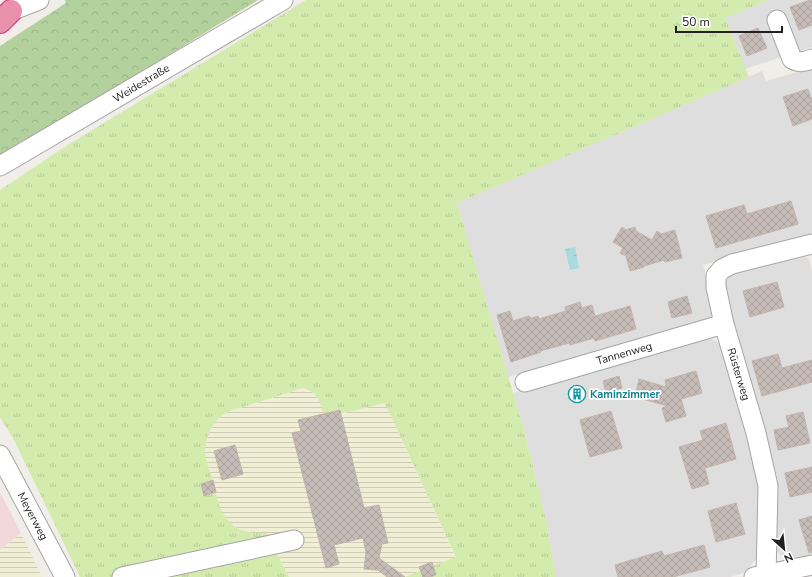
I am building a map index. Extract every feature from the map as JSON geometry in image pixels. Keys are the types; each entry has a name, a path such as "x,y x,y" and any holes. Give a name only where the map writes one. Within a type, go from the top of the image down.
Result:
{"street":[{"path":"6,9 39,0"},
{"name":"Weidestraße","path":"0,166 283,0"},
{"path":"777,20 792,59 798,62 809,60"},
{"name":"Rüsterweg","path":"762,576 768,486 756,433 724,324 716,287 716,276 722,269 732,264 812,244"},
{"name":"Tannenweg","path":"525,382 724,324"},
{"name":"Meyerweg","path":"0,455 65,577"},
{"path":"122,577 294,540"},
{"path":"762,576 812,565"}],"shaded area":[{"path":"769,0 812,0 812,47 745,69 724,18"},
{"path":"812,68 812,236 810,235 703,265 716,308 709,319 508,377 457,203 762,71 766,81"},
{"path":"798,253 809,259 812,271 812,556 788,561 774,549 778,480 721,284 727,273"},
{"path":"708,337 721,344 761,482 756,559 746,572 730,577 556,577 547,524 525,433 513,393"},
{"path":"303,388 311,391 321,404 339,410 341,414 385,403 456,558 405,577 289,577 266,533 255,534 243,531 233,526 227,520 219,505 205,454 205,446 210,430 215,422 225,413"},
{"path":"0,492 21,533 0,550"},
{"path":"21,533 42,577 0,577 0,550"}],"green space":[{"path":"65,0 258,0 0,159 0,46 66,3"},
{"path":"306,0 769,0 725,18 749,77 457,203 525,433 547,524 556,577 405,577 456,557 385,403 340,414 339,410 323,413 321,404 315,394 303,388 224,414 217,419 211,428 205,449 205,454 219,505 223,513 232,524 243,531 266,533 289,577 80,577 15,442 0,417 0,190 66,146"}],"water":[{"path":"575,247 579,268 570,270 565,249"}],"building":[{"path":"812,0 812,25 799,30 790,7"},
{"path":"758,28 767,48 747,56 739,36"},
{"path":"808,89 812,101 812,119 793,126 783,97"},
{"path":"791,201 798,224 716,248 706,216 744,205 747,214"},
{"path":"622,227 626,230 635,227 636,231 652,240 657,231 661,234 675,230 682,258 665,262 664,260 630,271 626,256 620,253 623,248 613,242"},
{"path":"777,282 784,307 750,317 743,291"},
{"path":"687,296 692,313 672,318 668,302"},
{"path":"580,302 582,308 592,305 595,316 630,306 636,329 595,341 594,338 570,345 569,343 540,351 541,352 511,362 497,315 510,311 513,321 529,316 531,318 538,316 539,319 566,311 565,307"},
{"path":"778,354 782,368 812,360 812,382 762,396 752,361"},
{"path":"696,371 702,393 681,399 686,416 666,422 662,408 668,406 635,397 639,379 666,387 665,380"},
{"path":"619,376 622,388 606,393 603,381"},
{"path":"340,410 364,508 379,505 388,543 382,544 379,558 405,577 387,577 378,570 364,569 366,552 363,538 334,545 339,564 326,568 292,433 301,431 298,420"},
{"path":"611,411 622,448 590,457 580,420"},
{"path":"803,412 810,443 778,450 774,430 789,427 786,416"},
{"path":"726,423 736,459 705,468 709,484 692,489 679,447 703,440 700,431"},
{"path":"235,445 243,474 222,480 214,451"},
{"path":"812,467 812,492 790,497 785,473"},
{"path":"213,480 216,492 204,496 201,484"},
{"path":"736,503 745,534 716,542 708,511"},
{"path":"812,516 812,552 809,553 799,520"},
{"path":"704,545 710,567 673,577 618,577 615,565 662,551 664,556"},
{"path":"432,562 436,575 423,577 419,567"}],"place":[{"name":"Kaminzimmer","path":"577,394"}]}
